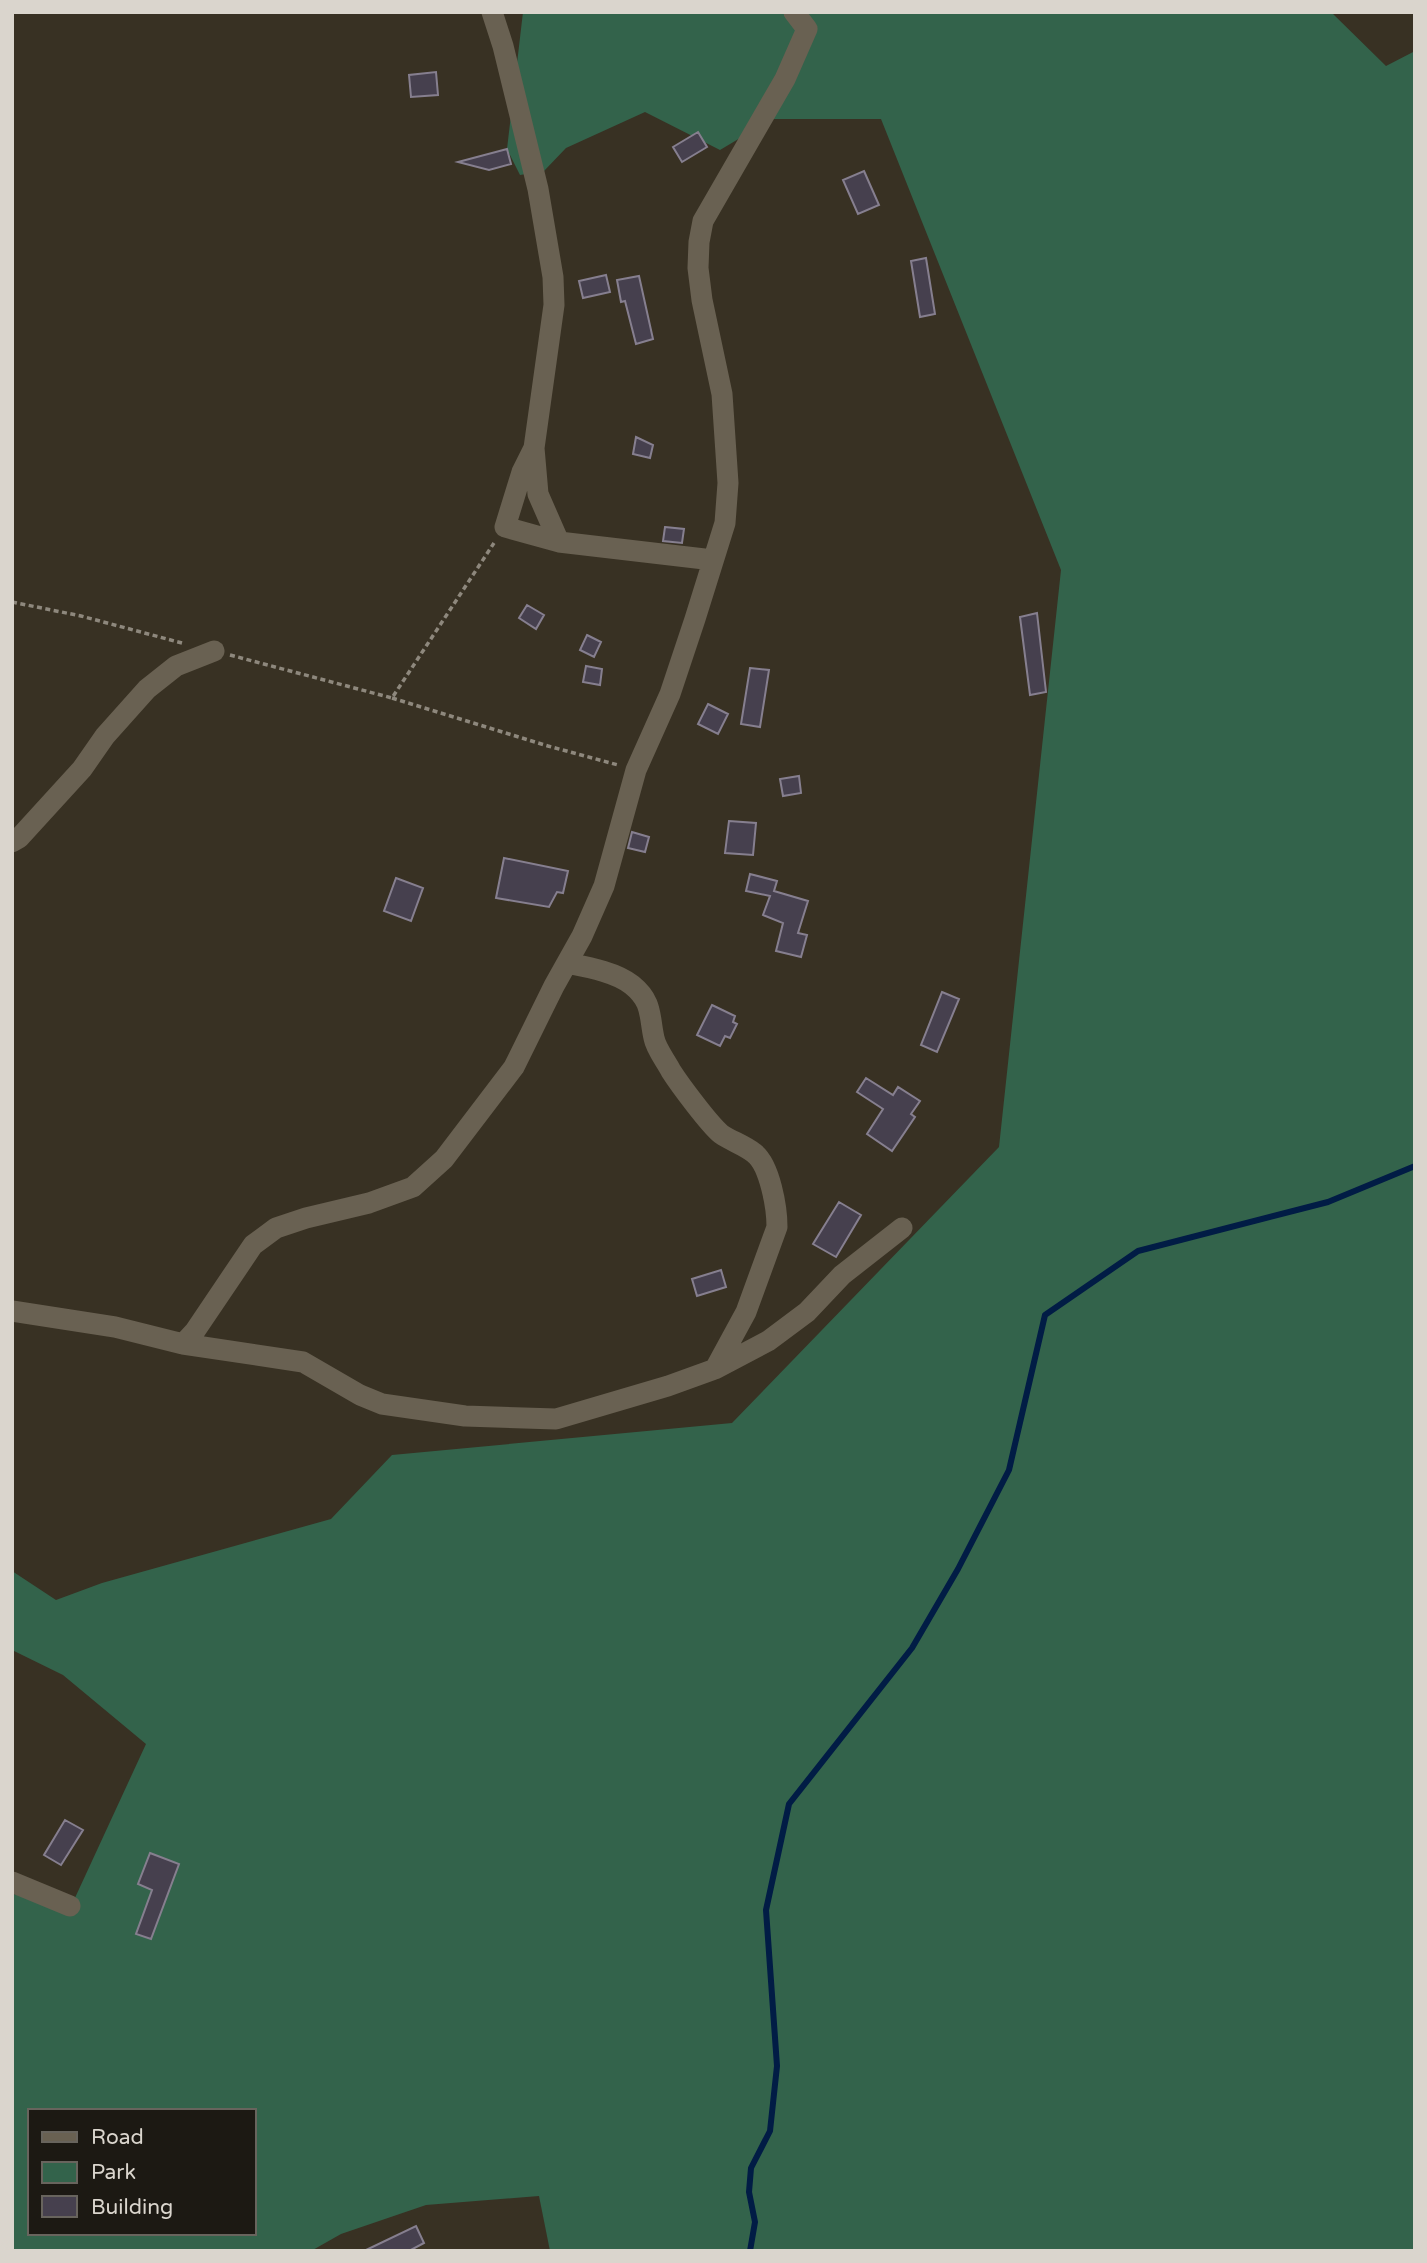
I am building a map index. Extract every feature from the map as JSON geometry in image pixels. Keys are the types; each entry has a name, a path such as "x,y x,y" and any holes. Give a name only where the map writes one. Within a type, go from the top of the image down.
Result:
{"street":[{"path":"492,12 538,189 553,277 554,305 534,449 538,494 559,542"},
{"path":"184,1344 253,1245 276,1228 369,1203 413,1186 444,1159 514,1067 582,936 604,886 636,770 670,694 725,523 728,483 722,394 702,300 698,268 699,242 703,221 785,79 807,29 794,12"},
{"path":"534,449 522,472 505,527 559,542 713,560"},
{"path":"12,842 19,838 82,769 105,736 147,689 176,666 214,651"},
{"path":"567,962 631,984 644,998 652,1013 654,1040 673,1073 719,1132 755,1153 767,1173 777,1213 777,1227 746,1312 715,1369"},
{"path":"12,1311 115,1327 184,1344 303,1362 360,1395 382,1404 479,1417 556,1419 668,1386 715,1369 768,1342 807,1312 842,1275 902,1228"},
{"path":"12,1882 71,1906"}],"path":[{"path":"392,698 505,527"},
{"path":"12,602 81,616 392,698 636,770"}],"green space":[{"path":"523,12 1331,12 1386,66 1415,51 1415,2251 550,2251 539,2196 426,2205 341,2234 311,2251 12,2251 12,1894 74,1900 146,1744 63,1675 12,1650 12,1571 56,1600 102,1583 331,1519 392,1455 732,1423 999,1147 1061,570 881,119 772,119 720,150 645,112 566,148 544,171 520,175 507,149"}],"building":[{"path":"436,72 438,95 411,97 409,75"},
{"path":"698,132 707,147 682,162 673,147"},
{"path":"507,149 511,164 489,170 458,162"},
{"path":"864,171 879,205 858,214 843,180"},
{"path":"926,258 935,314 920,317 911,261"},
{"path":"606,275 610,292 583,298 579,281"},
{"path":"639,276 653,339 636,344 625,301 621,302 617,280"},
{"path":"636,437 653,445 650,458 633,454"},
{"path":"665,527 684,529 682,543 663,541"},
{"path":"527,605 544,615 536,629 519,618"},
{"path":"1037,613 1046,692 1030,695 1020,617"},
{"path":"587,635 601,642 594,657 580,650"},
{"path":"586,666 602,669 600,685 583,682"},
{"path":"750,668 769,670 760,727 741,724"},
{"path":"708,704 728,714 718,734 698,724"},
{"path":"799,776 801,793 783,796 780,779"},
{"path":"729,821 756,823 753,855 725,853"},
{"path":"632,832 649,837 645,852 628,848"},
{"path":"504,858 568,871 563,893 557,892 549,907 496,898"},
{"path":"750,874 777,881 774,891 808,901 798,933 807,935 801,957 776,951 783,923 763,915 770,896 746,891"},
{"path":"396,878 423,888 411,921 384,911"},
{"path":"942,992 959,999 937,1052 921,1045"},
{"path":"712,1005 735,1016 733,1022 737,1024 730,1038 725,1036 720,1046 697,1035"},
{"path":"866,1078 893,1095 898,1087 920,1101 911,1114 915,1117 892,1151 867,1134 883,1109 857,1092"},
{"path":"839,1202 861,1215 836,1257 813,1244"},
{"path":"721,1270 726,1287 697,1296 692,1279"},
{"path":"65,1820 83,1830 61,1865 44,1855"},
{"path":"150,1853 179,1864 151,1939 136,1934 152,1890 138,1884"},
{"path":"416,2226 424,2243 409,2251 364,2251"}],"waterway":[{"path":"750,2251 755,2222 749,2192 751,2168 770,2131 777,2066 766,1910 789,1804 912,1648 958,1569 1009,1470 1045,1315 1138,1251 1328,1202 1415,1166"}]}
